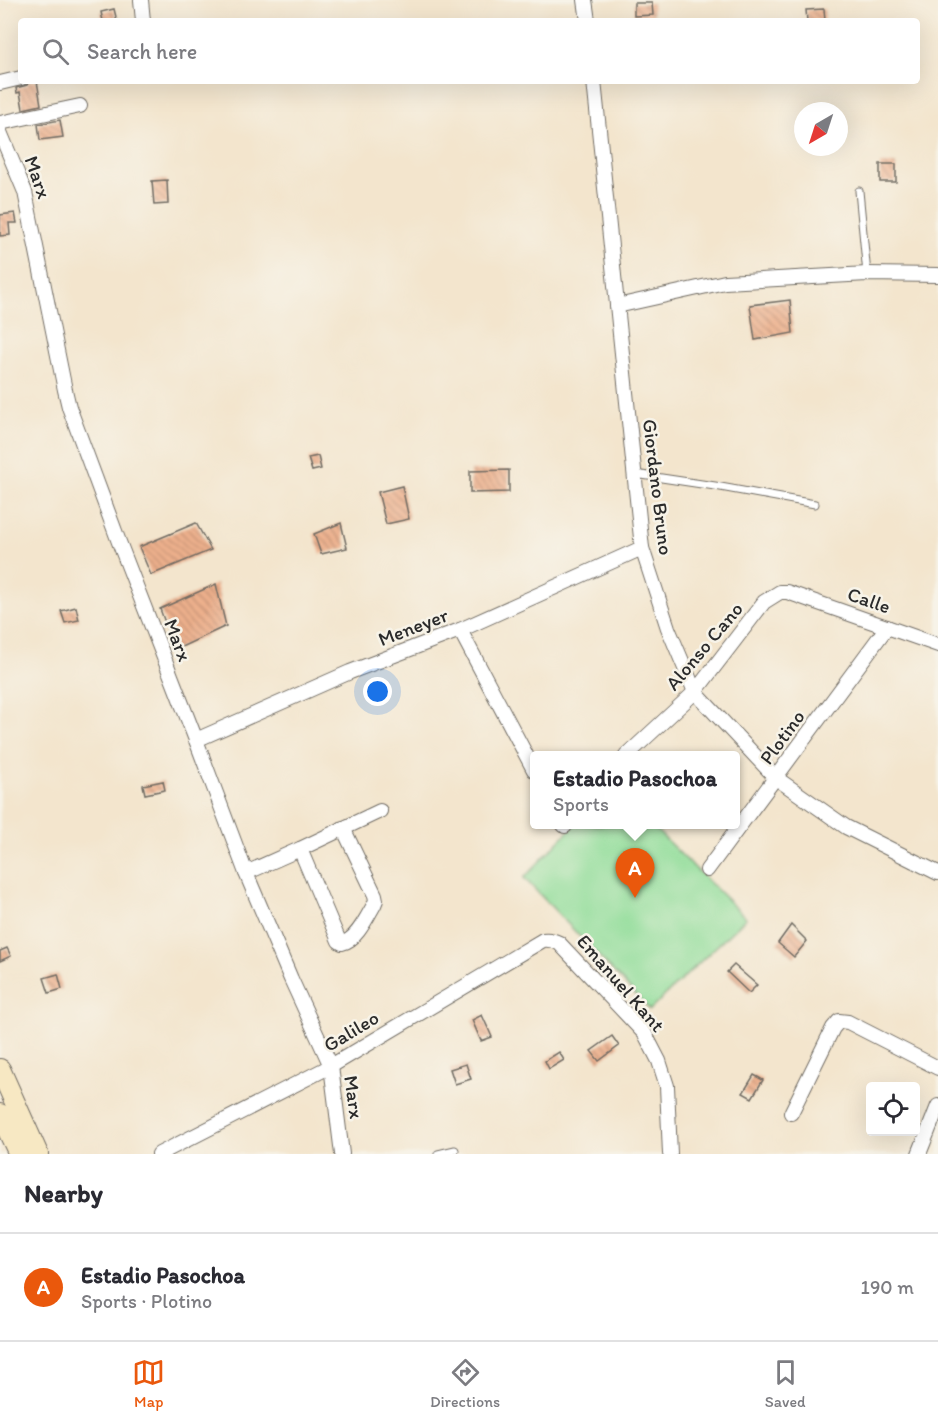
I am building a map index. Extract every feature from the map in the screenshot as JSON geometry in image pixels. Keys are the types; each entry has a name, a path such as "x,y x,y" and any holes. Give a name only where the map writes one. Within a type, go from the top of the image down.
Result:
{"main road":[{"path":"0,1069 38,1154"},
{"path":"0,1114 19,1154"}],"street":[{"path":"141,0 143,18"},
{"path":"585,0 588,18"},
{"path":"0,83 18,79"},
{"name":"Giordano Bruno","path":"594,84 642,548 668,628 695,692 776,778 846,827 938,873"},
{"path":"0,123 80,106"},
{"name":"Marx","path":"0,132 25,192 69,407 118,542 246,873 331,1066 342,1154"},
{"path":"617,306 725,282 867,274 938,275"},
{"name":"Meneyer","path":"196,740 350,672 460,630 642,548"},
{"name":"Alonso Cano","path":"631,751 695,692 764,603 780,592 787,592"},
{"name":"Calle","path":"787,592 938,645"},
{"name":"Plotino","path":"740,826 887,627"},
{"path":"460,630 530,762"},
{"path":"246,873 380,811"},
{"path":"300,849 339,941 345,943 354,937 376,900 343,828"},
{"name":"Plotino","path":"707,870 738,829"},
{"name":"Galileo","path":"159,1154 331,1066 543,940 553,939 559,943"},
{"name":"Emanuel Kant","path":"559,943 645,1034 659,1061 667,1086 670,1154"},
{"path":"791,1113 833,1028 839,1021 848,1022 938,1068"},
{"path":"919,1154 938,1106"}],"lane":[{"path":"859,191 867,274"},
{"path":"635,474 815,504"},
{"path":"438,1154 454,1150"}],"green space":[{"path":"570,829 655,829 746,918 650,1010 524,878"}],"building":[{"path":"634,3 652,3 653,15 634,16"},
{"path":"114,9 116,18 102,18 101,12"},
{"path":"824,9 825,18 807,18 806,10"},
{"path":"38,84 41,105 23,109 20,92 17,93 16,88"},
{"path":"60,120 63,137 40,140 38,124"},
{"path":"880,164 896,164 896,182 880,182"},
{"path":"167,180 168,204 154,205 152,181"},
{"path":"15,213 17,223 9,223 10,235 0,236 0,215"},
{"path":"790,300 793,333 755,340 750,305"},
{"path":"318,456 321,469 312,471 308,458"},
{"path":"509,470 509,492 470,493 470,471"},
{"path":"402,486 409,519 386,524 378,492"},
{"path":"196,523 211,550 151,575 139,547"},
{"path":"341,523 347,548 321,554 314,534"},
{"path":"216,584 226,626 175,650 160,609"},
{"path":"76,607 79,620 65,623 61,611"},
{"path":"163,781 165,790 145,794 143,785"},
{"path":"791,925 807,941 794,957 778,943"},
{"path":"7,948 11,956 0,961 0,951"},
{"path":"734,965 757,985 749,993 727,972"},
{"path":"58,974 62,989 49,993 44,978"},
{"path":"482,1015 492,1037 481,1041 472,1020"},
{"path":"612,1036 619,1046 599,1061 591,1051"},
{"path":"559,1052 564,1060 549,1069 545,1061"},
{"path":"466,1064 471,1079 455,1084 450,1069"},
{"path":"754,1075 763,1080 752,1098 743,1093"}],"place":[{"name":"Estadio Pasochoa","path":"635,898"}]}
